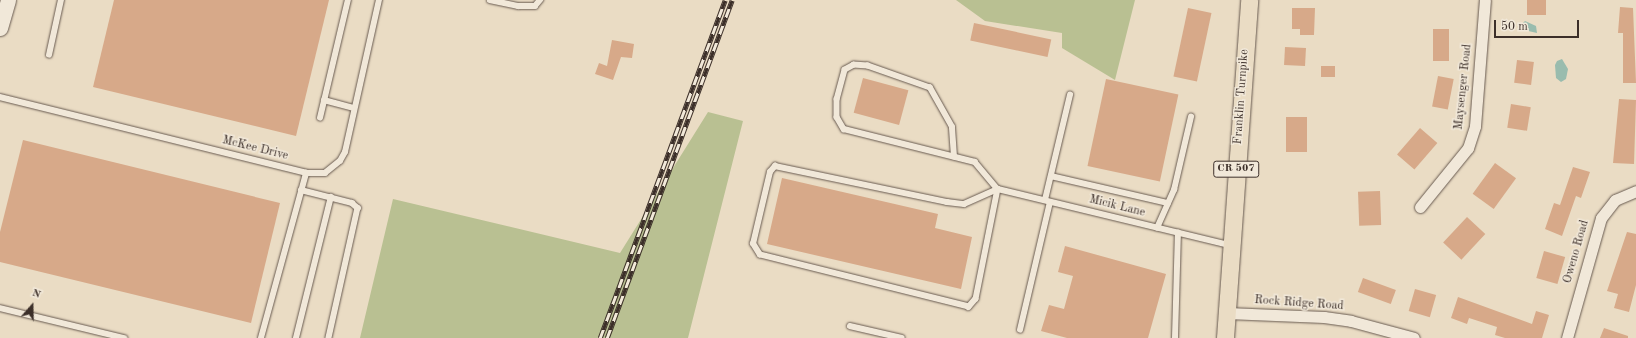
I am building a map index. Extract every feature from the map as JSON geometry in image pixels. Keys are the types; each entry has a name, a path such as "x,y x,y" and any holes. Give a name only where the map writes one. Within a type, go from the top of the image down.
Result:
{"main road":[{"path":"0,28 8,0"},
{"name":"Franklin Turnpike","path":"1225,338 1249,0"}],"street":[{"name":"Maysenger Road","path":"1420,207 1468,148 1475,126 1485,0"},
{"name":"Oweno Road","path":"1567,338 1601,218 1615,200 1636,191"},
{"name":"Rock Ridge Road","path":"1227,313 1324,317 1352,321 1414,338"}],"lane":[{"path":"49,55 61,0"},
{"path":"320,118 348,0"},
{"name":"McKee Drive","path":"0,98 306,173 325,173 340,161 379,0"},
{"path":"490,0 518,6 535,6 540,0"},
{"path":"954,157 952,127 930,88 868,66 854,65 845,70 837,99 837,116 844,129 954,157 975,162 998,189"},
{"path":"1020,330 1048,201 1051,176 1070,95"},
{"path":"324,100 354,108"},
{"path":"1157,228 1174,190 1191,117"},
{"path":"775,166 947,202 964,204 998,189 976,299 969,306 760,255 753,244 770,172 775,166"},
{"path":"261,338 306,173"},
{"path":"1051,176 1168,203"},
{"name":"Micik Lane","path":"998,189 1231,246"},
{"path":"301,190 352,203 358,208 330,338"},
{"path":"296,338 331,198"},
{"path":"1175,338 1178,233"},
{"path":"0,308 124,338"},
{"path":"850,326 902,338"}],"shaded area":[{"path":"956,0 1135,0 1115,80 1062,48 1062,33 985,21"},
{"path":"1525,21 1536,26 1537,33 1524,30 1522,24"},
{"path":"1562,59 1568,69 1566,79 1561,82 1556,78 1555,65 1557,61"},
{"path":"708,112 743,121 688,338 360,338 393,199 620,253"}],"building":[{"path":"114,0 329,0 296,136 93,87"},
{"path":"1527,0 1546,0 1546,15 1527,15"},
{"path":"1620,7 1633,8 1636,83 1623,83 1623,33 1618,33"},
{"path":"1188,8 1211,13 1197,81 1173,76"},
{"path":"1292,8 1315,8 1314,35 1300,35 1300,29 1292,29"},
{"path":"974,23 1051,39 1048,57 970,41"},
{"path":"1433,29 1449,29 1449,61 1433,61"},
{"path":"612,40 634,44 632,58 621,57 613,80 595,74 599,63 607,66"},
{"path":"1285,47 1306,48 1305,66 1284,65"},
{"path":"1517,60 1534,62 1531,85 1514,83"},
{"path":"1321,66 1335,66 1335,77 1321,77"},
{"path":"1438,76 1454,79 1448,109 1432,106"},
{"path":"863,78 908,90 899,125 854,113"},
{"path":"1106,79 1178,94 1160,181 1087,166"},
{"path":"1619,99 1636,100 1634,164 1613,163"},
{"path":"1511,104 1531,107 1527,131 1507,128"},
{"path":"1286,117 1307,117 1307,152 1286,152"},
{"path":"1420,128 1437,143 1414,170 1397,154"},
{"path":"23,140 280,203 251,323 0,262 0,232"},
{"path":"1495,163 1516,178 1494,209 1473,194"},
{"path":"1573,167 1590,172 1581,198 1576,196 1562,236 1545,229 1554,203 1560,205"},
{"path":"782,178 938,214 935,228 972,237 961,289 767,244"},
{"path":"1380,191 1381,225 1359,226 1358,192"},
{"path":"1467,217 1485,234 1461,260 1443,243"},
{"path":"1627,232 1636,234 1636,285 1629,312 1614,308 1618,294 1607,291"},
{"path":"1065,246 1166,274 1148,338 1067,338 1041,331 1049,305 1064,309 1073,276 1058,272"},
{"path":"1544,251 1565,257 1557,284 1536,278"},
{"path":"1363,278 1396,290 1391,304 1358,292"},
{"path":"1415,289 1436,295 1430,317 1409,311"},
{"path":"1458,297 1532,324 1536,311 1549,315 1542,338 1505,338 1495,335 1497,327 1469,318 1467,324 1451,318"},
{"path":"1604,328 1628,336 1628,338 1600,338"}],"railway":[{"path":"600,338 725,0"},
{"path":"607,338 732,0"}]}
